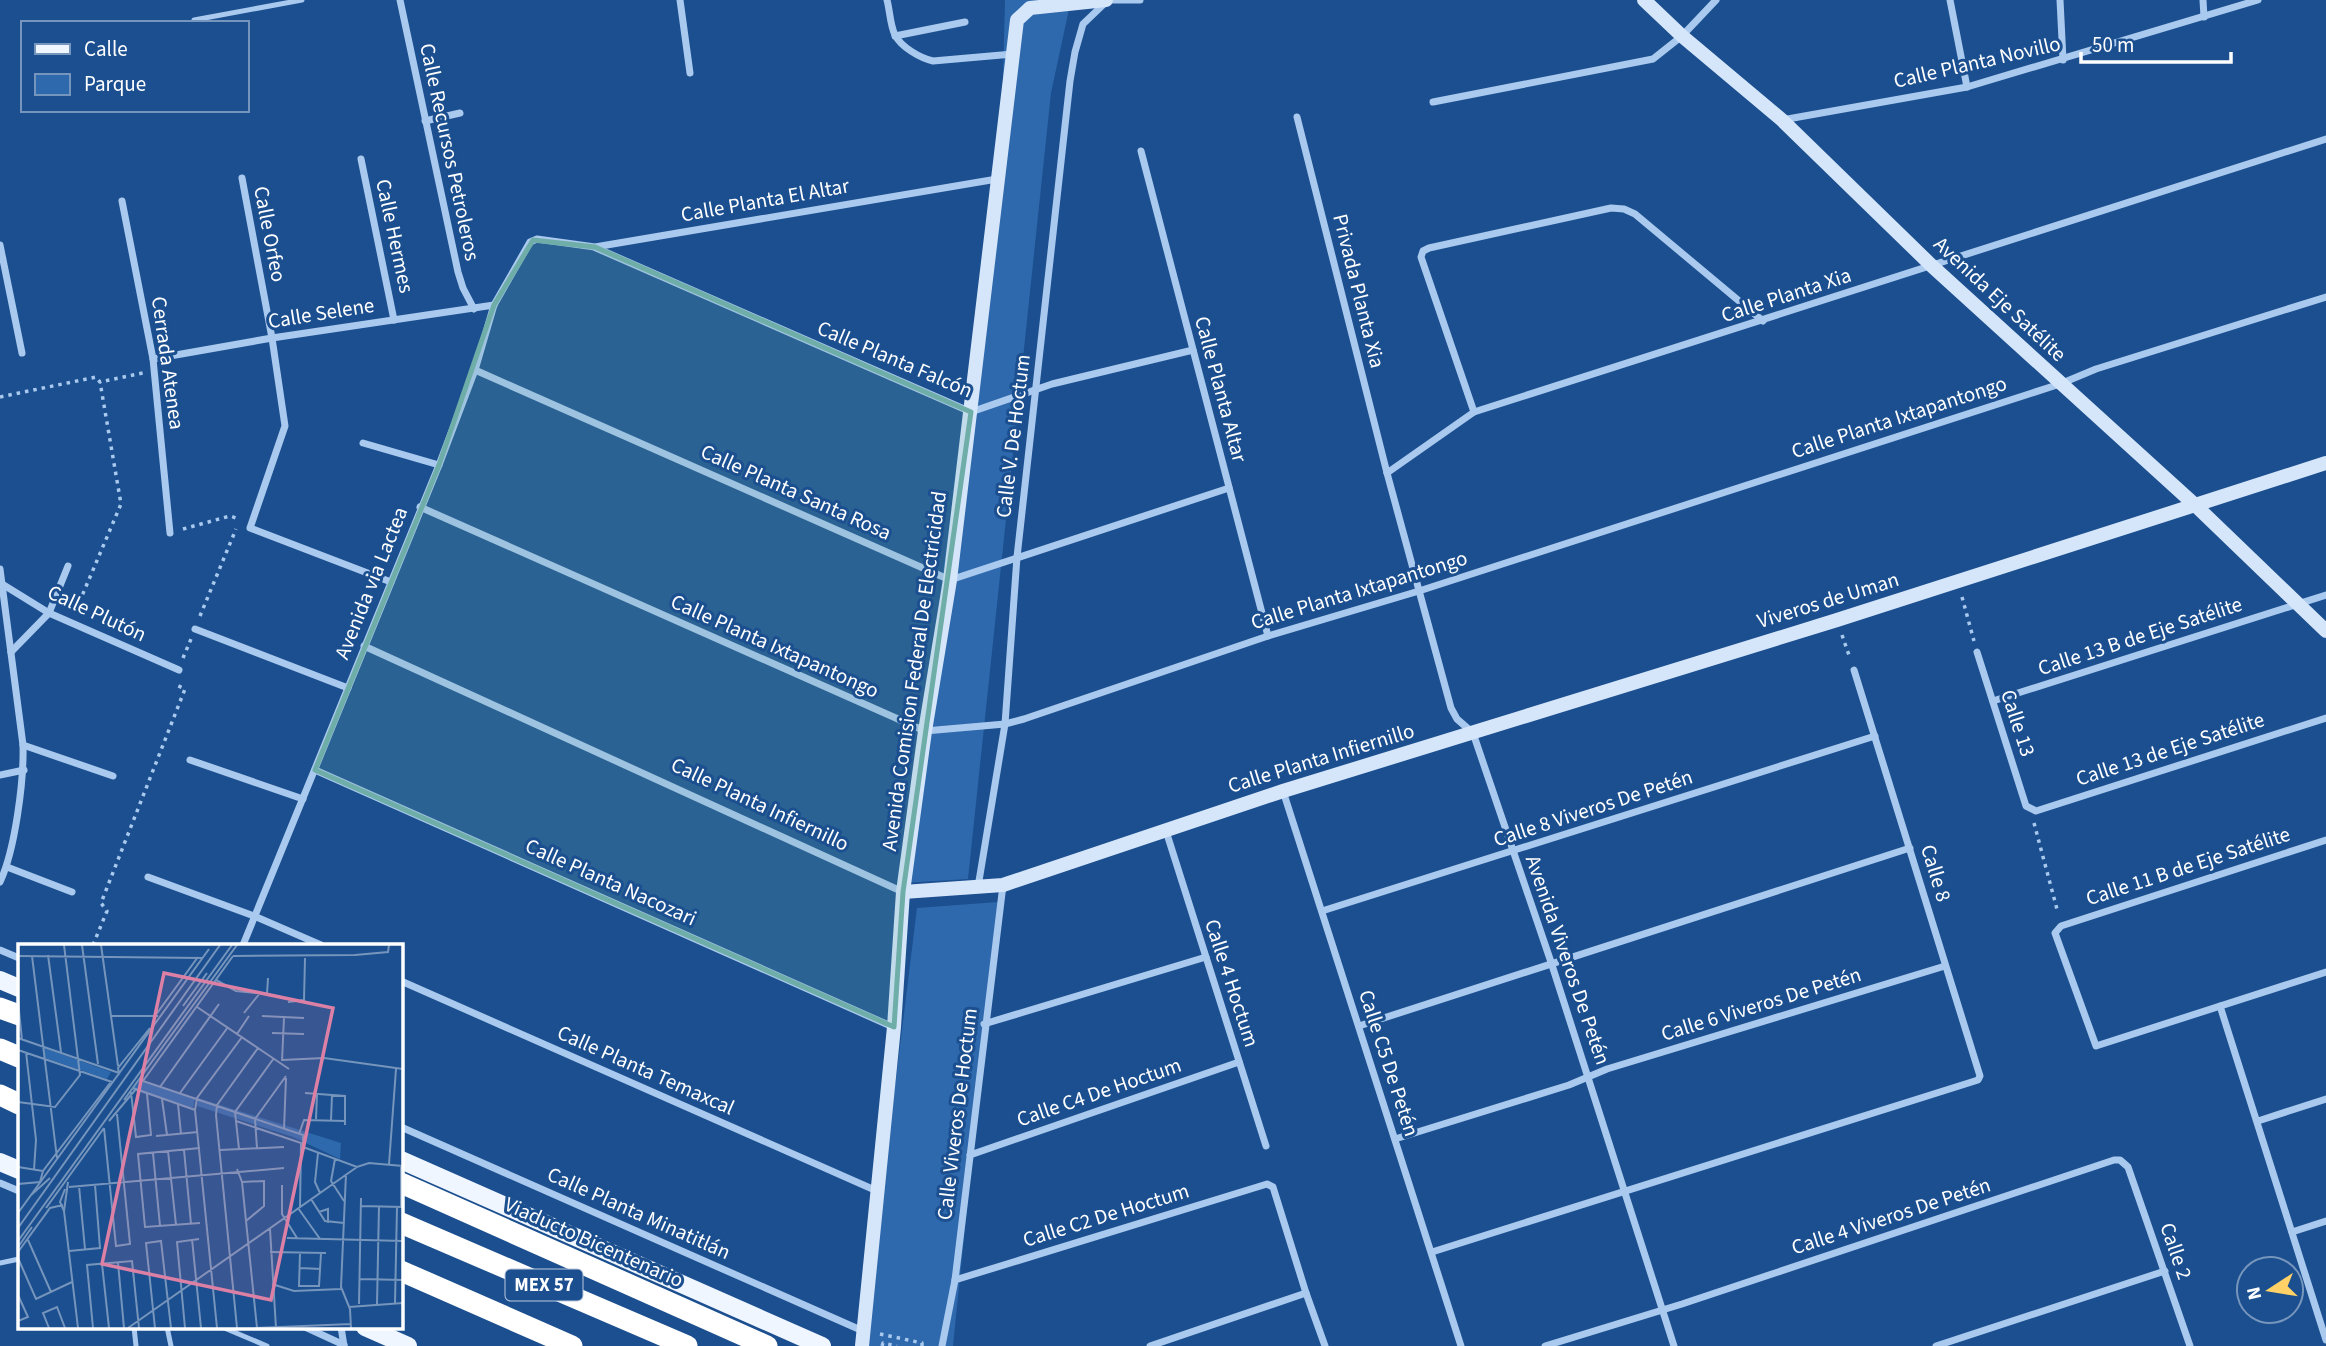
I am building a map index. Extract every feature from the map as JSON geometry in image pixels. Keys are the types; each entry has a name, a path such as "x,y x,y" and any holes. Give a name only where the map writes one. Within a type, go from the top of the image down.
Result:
{"highway":[{"path":"0,1007 18,1016"},
{"path":"0,1049 18,1058"},
{"path":"0,1096 18,1104"},
{"name":"Viaducto Bicentenario","path":"402,1183 767,1346"},
{"name":"MEX 57","path":"402,1223 687,1346"},
{"name":"MEX 57","path":"402,1271 572,1346"}],"main road":[{"path":"0,979 18,988"},
{"path":"402,1160 822,1346"},
{"path":"0,1162 18,1170"},
{"path":"367,1328 408,1346"}],"street":[{"name":"Calle Recursos Petroleros","path":"400,0 458,272 474,309"},
{"path":"680,0 690,73"},
{"path":"887,0 895,36 917,55 933,61 1013,54"},
{"path":"1108,0 1140,0"},
{"name":"Avenida Comision Federal De Electricidad","path":"863,1339 894,1027 903,892 925,731 950,580 1017,20 1030,8 1108,0"},
{"name":"Calle V. De Hoctum","path":"978,887 1005,724 1017,557 1075,52 1083,24 1108,0"},
{"name":"Avenida Eje Satélite","path":"1644,0 1682,36 1782,120 1932,266 2195,505 2326,631"},
{"path":"1433,102 1653,59 1682,36 1716,0"},
{"path":"1950,0 1966,87"},
{"path":"2060,0 2063,60"},
{"path":"2203,0 2204,17"},
{"name":"Calle Planta Novillo","path":"1782,120 1966,87 2258,0"},
{"path":"895,36 965,22"},
{"path":"425,121 460,113"},
{"name":"Privada Planta Xia","path":"1297,117 1387,474"},
{"name":"Calle Planta Xia","path":"1387,474 1474,412 2326,139"},
{"name":"Calle Planta Altar","path":"1141,151 1268,636"},
{"name":"Calle Hermes","path":"361,159 394,320"},
{"name":"Calle Orfeo","path":"242,178 272,338"},
{"name":"Calle Planta El Altar","path":"537,239 594,247 999,179"},
{"name":"Cerrada Atenea","path":"122,201 155,371 170,533"},
{"path":"1474,412 1421,257 1423,251 1429,248 1611,208 1624,209 1635,214 1763,321"},
{"name":"Avenida via Lactea","path":"243,944 439,465 475,370 495,305 530,242 537,239"},
{"path":"0,245 22,353"},
{"name":"Calle Planta Falcón","path":"594,247 971,412 1052,384 1193,350"},
{"name":"Calle Planta Ixtapantongo","path":"420,506 925,731 1005,724 1268,636 1419,591 2060,384 2096,369 2326,297"},
{"name":"Calle Selene","path":"153,359 272,338 495,305"},
{"path":"272,338 285,426 250,528 391,582"},
{"name":"Calle Planta Santa Rosa","path":"475,370 950,580"},
{"path":"363,443 439,465"},
{"name":"Viveros de Uman","path":"1473,733 1838,620 2326,463"},
{"path":"1387,474 1419,591"},
{"path":"950,580 1229,488"},
{"path":"0,654 11,652 49,613 68,566"},
{"path":"0,569 24,770 7,867 0,882"},
{"name":"Calle Plutón","path":"2,584 49,613 178,670"},
{"name":"Avenida Viveros De Petén","path":"1419,591 1451,708 1457,719 1473,733 1589,1077 1674,1346"},
{"name":"Calle 13 B de Eje Satélite","path":"1993,701 2326,595"},
{"path":"195,629 348,688"},
{"name":"Calle Planta Infiernillo","path":"364,646 903,892 1003,885 1283,791 1473,733"},
{"name":"Calle 13","path":"1977,652 2028,807"},
{"name":"Calle 8","path":"1624,1193 1974,1084 1980,1076 1854,670"},
{"name":"Calle 13 de Eje Satélite","path":"2028,807 2036,810 2326,718"},
{"name":"Calle 8 Viveros De Petén","path":"1322,911 1875,736"},
{"path":"23,746 113,776"},
{"path":"190,760 303,799"},
{"path":"0,775 24,770"},
{"name":"Calle Planta Nacozari","path":"315,770 894,1027"},
{"name":"Calle C5 De Petén","path":"1283,791 1461,1346"},
{"name":"Calle 4 Hoctum","path":"1166,831 1266,1146"},
{"name":"Calle 11 B de Eje Satélite","path":"2061,926 2326,840"},
{"path":"1359,1026 1910,848"},
{"path":"7,867 72,892"},
{"path":"148,877 254,916 319,944"},
{"name":"Calle Viveros De Hoctum","path":"942,1346 955,1280 1003,885"},
{"path":"2061,926 2056,933 2093,1044 2099,1046 2326,972"},
{"path":"0,950 18,958"},
{"path":"984,1024 1206,957"},
{"name":"Calle 6 Viveros De Petén","path":"1589,1077 1620,1065 1945,966"},
{"name":"Calle Planta Temaxcal","path":"402,981 878,1192"},
{"path":"2220,1006 2326,1339"},
{"name":"Calle C4 De Hoctum","path":"970,1155 1239,1062"},
{"path":"1395,1139 1589,1077"},
{"path":"2258,1121 2326,1099"},
{"name":"Calle Planta Minatitlán","path":"402,1127 863,1339"},
{"name":"Calle 4 Viveros De Petén","path":"1545,1346 1662,1310 2114,1160 2125,1162 2128,1167"},
{"name":"Calle 2","path":"2128,1167 2190,1346"},
{"path":"0,1183 18,1191"},
{"name":"Calle C2 De Hoctum","path":"955,1280 1267,1184 1273,1187 1306,1293"},
{"path":"1432,1252 1624,1193"},
{"path":"2292,1231 2326,1221"},
{"path":"1936,1346 2165,1271"},
{"path":"1150,1346 1306,1293 1325,1346"},
{"path":"307,1328 344,1345"}],"lane":[{"path":"194,20 302,0"},
{"path":"0,1263 18,1259"},
{"path":"134,1328 136,1346"},
{"path":"166,1328 171,1346"},
{"path":"224,1328 266,1346"}],"path":[{"path":"100,382 155,371"},
{"path":"0,397 96,377 100,382 121,504 70,622"},
{"path":"93,944 107,911 101,903 185,689 173,683 240,520 230,516 170,533"},
{"path":"1957,582 1977,652"},
{"path":"1838,620 1854,670"},
{"path":"2028,807 2061,926"},
{"path":"863,1339 922,1343 922,1346"},
{"path":"882,1344 897,1346"}],"highlighted area":[{"path":"533,240 595,247 971,412 903,892 894,1027 315,770 439,465 494,305"}],"green space":[{"path":"1005,0 1071,0 1051,93 968,879 903,883 1002,117"},
{"path":"998,902 953,1346 863,1346 917,908"}]}
